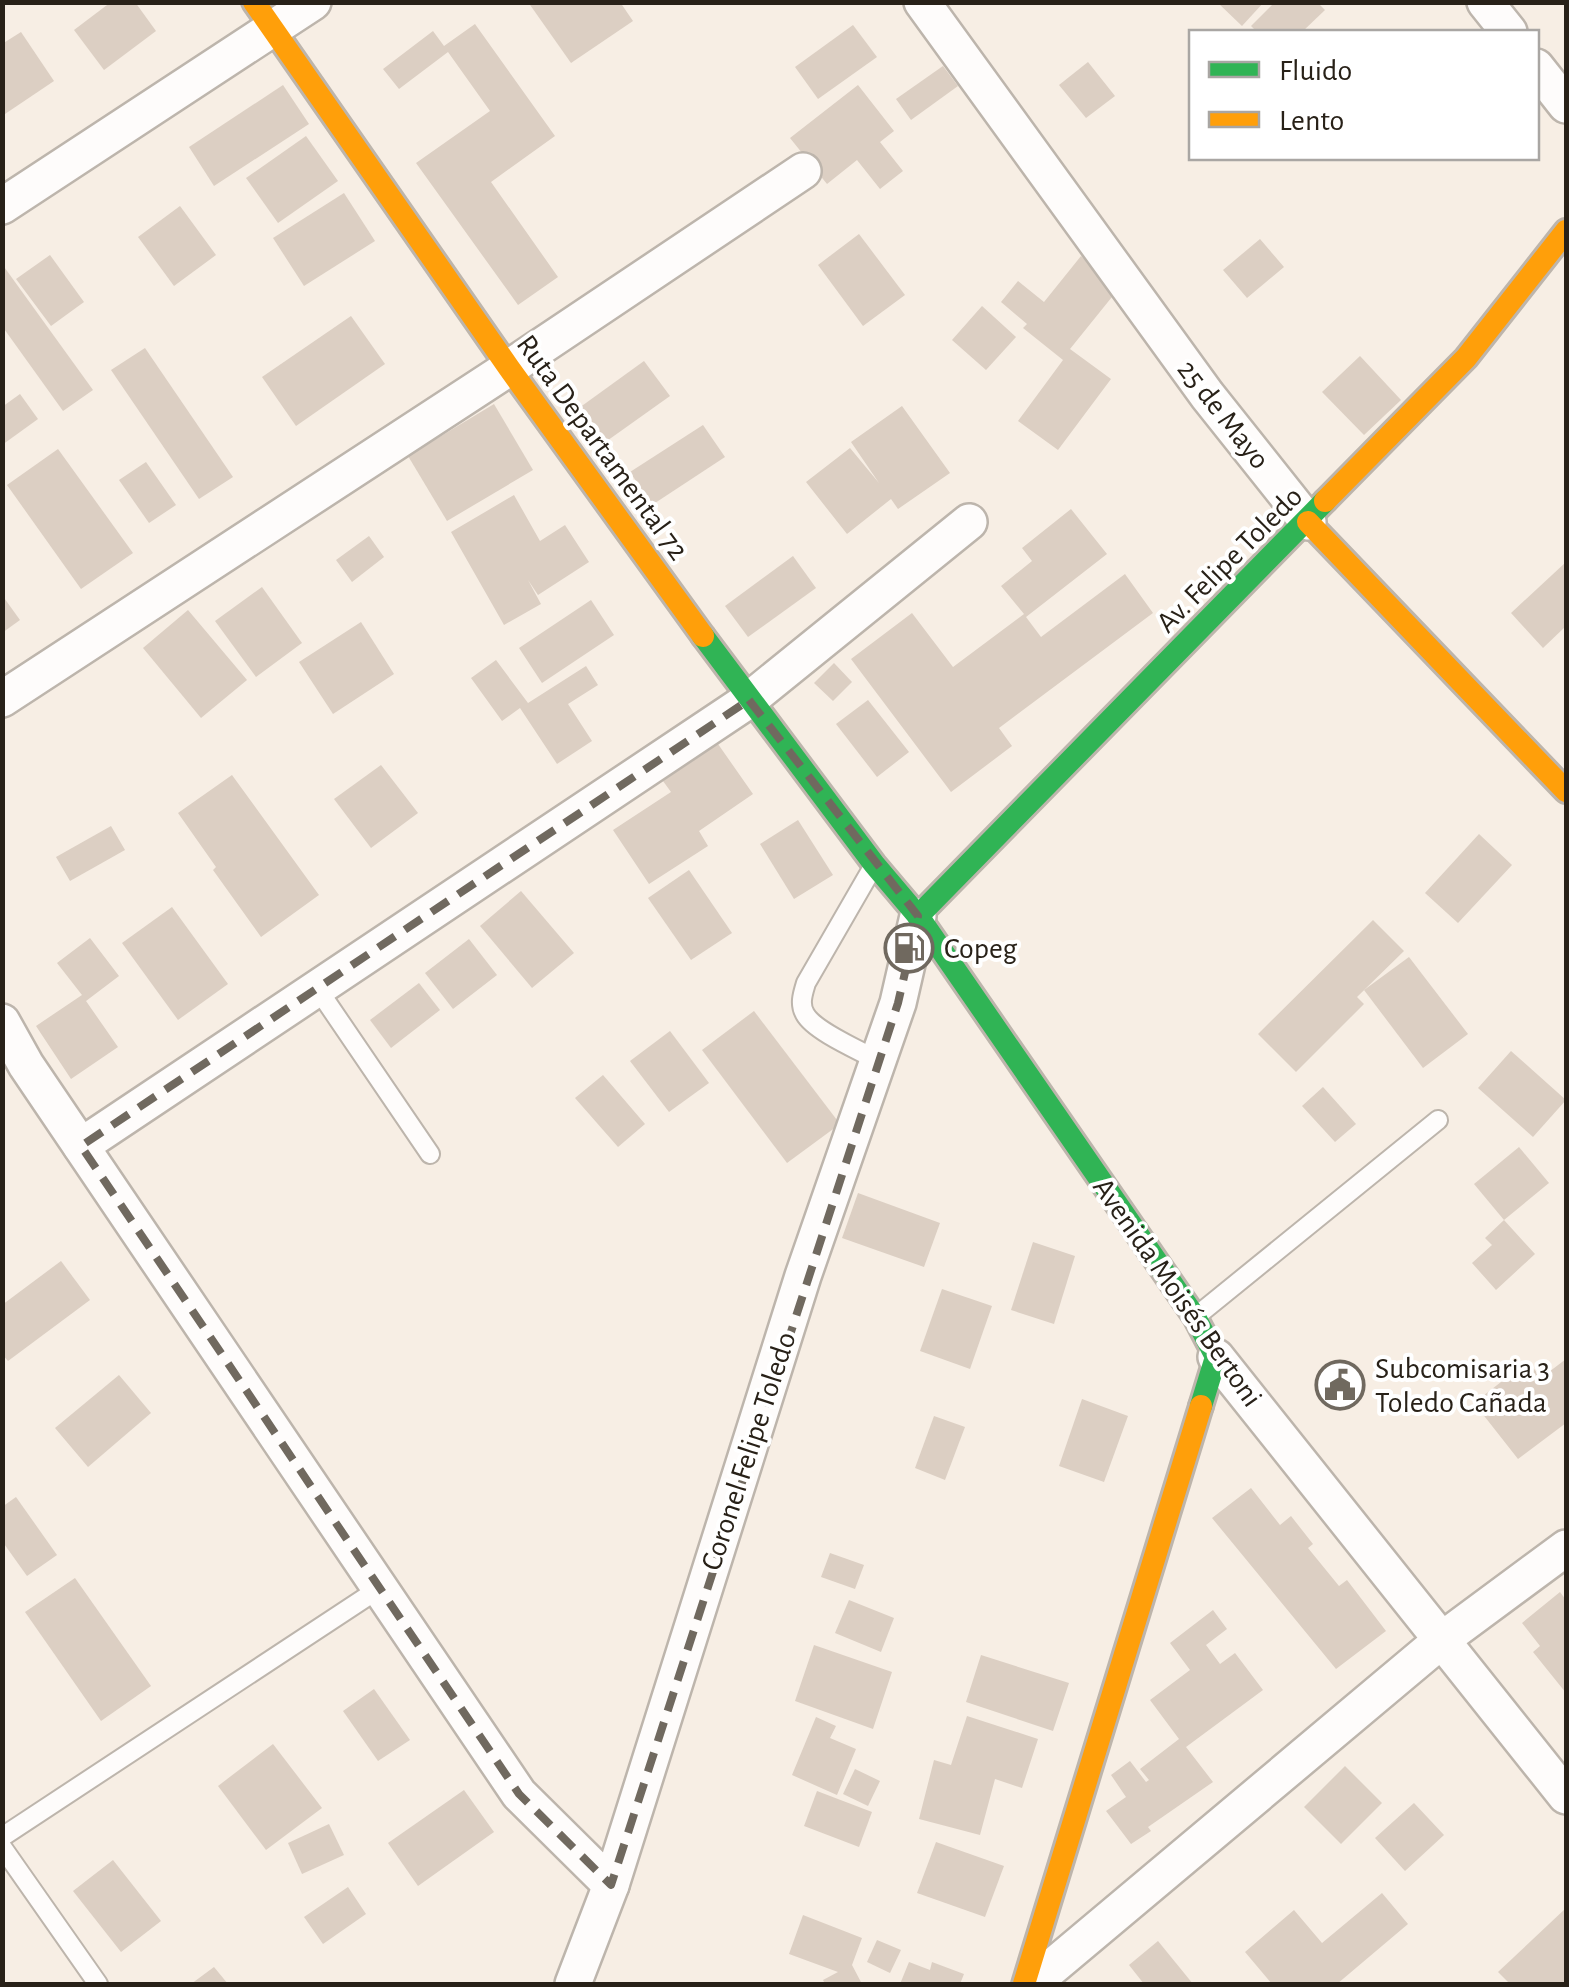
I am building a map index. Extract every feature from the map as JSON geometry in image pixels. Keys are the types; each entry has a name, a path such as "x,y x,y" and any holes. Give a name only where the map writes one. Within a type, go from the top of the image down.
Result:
{"main road":[{"name":"Ruta Departamental 72","path":"264,16 509,368 748,700 918,916"},
{"name":"Av. Felipe Toledo","path":"918,916 1466,358 1566,231"},
{"name":"25 de Mayo","path":"1308,522 1566,791"},
{"name":"Avenida Moisés Bertoni","path":"918,916 1194,1318 1216,1357"},
{"path":"1024,1984 1216,1357"}],"street":[{"path":"2,206 264,16 313,2"},
{"name":"25 de Mayo","path":"922,2 1207,395 1308,522"},
{"path":"1485,2 1507,30"},
{"path":"1539,71 1566,105"},
{"path":"2,698 803,171"},
{"path":"81,1146 748,700 969,522"},
{"name":"Coronel Felipe Toledo","path":"573,1984 612,1885 804,1276 898,1003 918,916"},
{"path":"2,1022 26,1065 519,1794 612,1885"},
{"name":"Avenida Moisés Bertoni","path":"1216,1357 1566,1796"},
{"path":"1032,1984 1443,1640 1566,1548"}],"lane":[{"path":"874,864 801,998 804,1014 815,1025 878,1061"},
{"path":"317,988 430,1154"},
{"path":"1194,1318 1438,1120"},
{"path":"2,1837 380,1588"},
{"path":"2,1847 98,1984"}],"highlighted area":[{"path":"749,700 918,916 898,1003 611,1885 519,1794 81,1146"}],"building":[{"path":"111,2 135,2 156,31 104,70 74,30"},
{"path":"528,2 620,2 633,21 571,63"},
{"path":"1217,2 1264,2 1242,26"},
{"path":"1275,2 1317,2 1325,10 1304,30 1255,30 1251,26"},
{"path":"475,24 555,136 491,182 558,277 518,305 416,163 490,111 448,52 399,89 383,69 433,31 444,46"},
{"path":"853,25 877,57 818,99 795,67"},
{"path":"21,32 54,81 2,116 2,44"},
{"path":"1088,62 1115,96 1086,118 1059,85"},
{"path":"943,66 958,86 911,120 896,99"},
{"path":"283,85 309,124 214,186 189,147"},
{"path":"858,85 894,131 880,142 903,171 880,189 857,160 827,184 790,138"},
{"path":"306,136 338,181 278,223 246,178"},
{"path":"344,193 375,241 304,286 273,238"},
{"path":"180,206 216,255 174,286 138,237"},
{"path":"859,234 905,295 863,326 818,265"},
{"path":"1260,239 1284,267 1247,298 1223,270"},
{"path":"50,255 84,302 51,326 16,279"},
{"path":"1081,256 1120,287 1070,349 1111,379 1058,450 1018,421 1063,360 1023,328 1027,324 1001,302 1018,281 1044,302"},
{"path":"2,264 93,390 63,411 2,326"},
{"path":"982,306 1016,337 986,370 952,340"},
{"path":"351,316 385,364 296,426 262,377"},
{"path":"145,348 233,477 199,499 111,370"},
{"path":"1360,356 1401,400 1364,435 1322,392"},
{"path":"644,361 670,396 604,443 579,408"},
{"path":"20,394 38,419 2,445 2,407"},
{"path":"494,404 533,470 447,521 408,456"},
{"path":"902,406 950,473 898,509 891,499 847,534 806,482 850,448 879,483 851,442"},
{"path":"703,425 725,457 652,505 630,472"},
{"path":"58,449 133,553 81,589 7,485"},
{"path":"146,462 176,505 149,523 119,480"},
{"path":"514,495 540,541 565,525 589,562 538,595 528,580 541,604 504,625 451,532"},
{"path":"1071,509 1107,554 1026,617 1041,637 1125,574 1153,613 999,728 1012,746 951,792 851,659 912,613 953,667 1024,614 1001,586 1032,561 1022,548"},
{"path":"369,536 384,557 352,582 336,560"},
{"path":"793,556 816,588 748,637 725,606"},
{"path":"1566,562 1566,626 1543,648 1511,613"},
{"path":"262,587 302,643 256,677 215,621"},
{"path":"2,595 20,620 2,633"},
{"path":"591,600 614,635 542,683 519,648"},
{"path":"188,610 247,680 201,718 143,648"},
{"path":"361,622 394,674 333,714 299,662"},
{"path":"496,660 528,703 586,666 598,685 568,704 592,741 557,764 520,708 502,721 471,678"},
{"path":"834,663 852,682 833,701 814,683"},
{"path":"868,700 909,752 877,777 836,724"},
{"path":"718,744 753,794 699,831 708,846 649,884 613,830 671,792 663,781"},
{"path":"381,765 418,813 371,848 334,799"},
{"path":"232,775 319,895 261,937 178,813"},
{"path":"798,820 833,875 794,899 760,844"},
{"path":"111,826 125,850 70,881 56,857"},
{"path":"1479,834 1512,865 1458,923 1425,893"},
{"path":"689,870 732,933 691,960 648,898"},
{"path":"521,891 574,953 532,988 480,926"},
{"path":"172,907 228,984 178,1020 122,943"},
{"path":"1373,920 1404,951 1357,997 1364,1004 1296,1072 1258,1034"},
{"path":"90,938 119,976 86,1001 118,1047 71,1079 36,1026 82,995 57,963"},
{"path":"469,939 497,975 453,1009 425,973"},
{"path":"1409,957 1468,1034 1423,1068 1364,990"},
{"path":"419,983 440,1010 391,1048 370,1020"},
{"path":"754,1011 840,1124 787,1163 702,1050"},
{"path":"670,1031 709,1083 669,1112 630,1061"},
{"path":"1511,1051 1566,1100 1533,1137 1478,1088"},
{"path":"603,1075 645,1124 618,1147 575,1098"},
{"path":"1323,1087 1356,1124 1335,1142 1302,1106"},
{"path":"1519,1147 1549,1183 1504,1220 1474,1184"},
{"path":"858,1193 940,1223 924,1267 842,1238"},
{"path":"1504,1220 1535,1254 1496,1290 1472,1263 1492,1245 1485,1238"},
{"path":"1033,1242 1075,1256 1054,1324 1011,1310"},
{"path":"61,1261 90,1300 8,1361 2,1354 2,1305"},
{"path":"942,1289 992,1306 970,1369 920,1351"},
{"path":"1566,1359 1566,1423 1518,1459 1474,1403 1528,1361 1541,1378"},
{"path":"119,1375 151,1413 88,1467 55,1428"},
{"path":"1082,1399 1128,1416 1104,1482 1059,1466"},
{"path":"934,1416 965,1427 945,1480 915,1468"},
{"path":"1251,1488 1280,1525 1291,1516 1313,1544 1308,1548 1339,1586 1347,1580 1386,1631 1336,1669 1212,1518"},
{"path":"16,1497 57,1555 27,1576 2,1541 2,1507"},
{"path":"830,1553 864,1565 855,1589 821,1577"},
{"path":"75,1578 151,1686 101,1721 25,1612"},
{"path":"1560,1592 1566,1600 1566,1693 1533,1652 1540,1646 1522,1623"},
{"path":"849,1600 894,1618 881,1652 835,1633"},
{"path":"1213,1610 1227,1629 1206,1645 1220,1664 1235,1653 1263,1690 1186,1747 1213,1782 1148,1827 1151,1831 1131,1844 1106,1811 1126,1797 1111,1775 1130,1761 1146,1782 1149,1780 1140,1769 1179,1739 1150,1700 1190,1670 1170,1643"},
{"path":"814,1645 892,1672 873,1729 795,1701"},
{"path":"981,1655 1069,1683 1053,1731 966,1702"},
{"path":"374,1689 410,1740 378,1761 343,1711"},
{"path":"967,1716 1038,1739 1022,1788 995,1779 980,1835 919,1819 934,1760 951,1765"},
{"path":"816,1717 836,1726 830,1738 856,1749 837,1795 792,1775"},
{"path":"273,1744 322,1808 266,1850 218,1786"},
{"path":"1345,1766 1382,1803 1341,1844 1304,1807"},
{"path":"855,1769 880,1781 868,1806 843,1794"},
{"path":"464,1790 494,1832 418,1886 388,1843"},
{"path":"817,1791 872,1812 859,1847 804,1826"},
{"path":"1414,1803 1444,1835 1405,1871 1375,1838"},
{"path":"329,1824 344,1855 302,1874 288,1843"},
{"path":"936,1842 1004,1866 985,1917 917,1893"},
{"path":"113,1860 161,1921 121,1952 73,1891"},
{"path":"348,1887 366,1914 323,1944 304,1917"},
{"path":"1382,1893 1408,1924 1337,1984 1272,1984 1245,1952 1294,1910 1322,1943"},
{"path":"1566,1908 1566,1981 1510,1984 1498,1972"},
{"path":"803,1915 862,1938 852,1965 862,1984 825,1984 823,1980 838,1972 789,1954"},
{"path":"877,1940 901,1950 890,1973 867,1962"},
{"path":"1158,1941 1193,1984 1144,1984 1129,1965"},
{"path":"909,1962 930,1970 932,1962 964,1974 960,1984 900,1984"},
{"path":"214,1967 228,1984 191,1984"}],"traffic: fast":[{"path":"918,916 1325,501"},
{"path":"703,636 874,864 918,916 1195,1317 1216,1357 1201,1406"}],"traffic: slow":[{"path":"254,2 509,368 703,636"},
{"path":"1325,501 1466,358 1566,231"},
{"path":"1308,522 1566,791"},
{"path":"1024,1984 1201,1406"}],"place":[{"name":"Copeg","path":"909,948"},
{"name":"Subcomisaria 3 Toledo Cañada","path":"1340,1385"}]}
